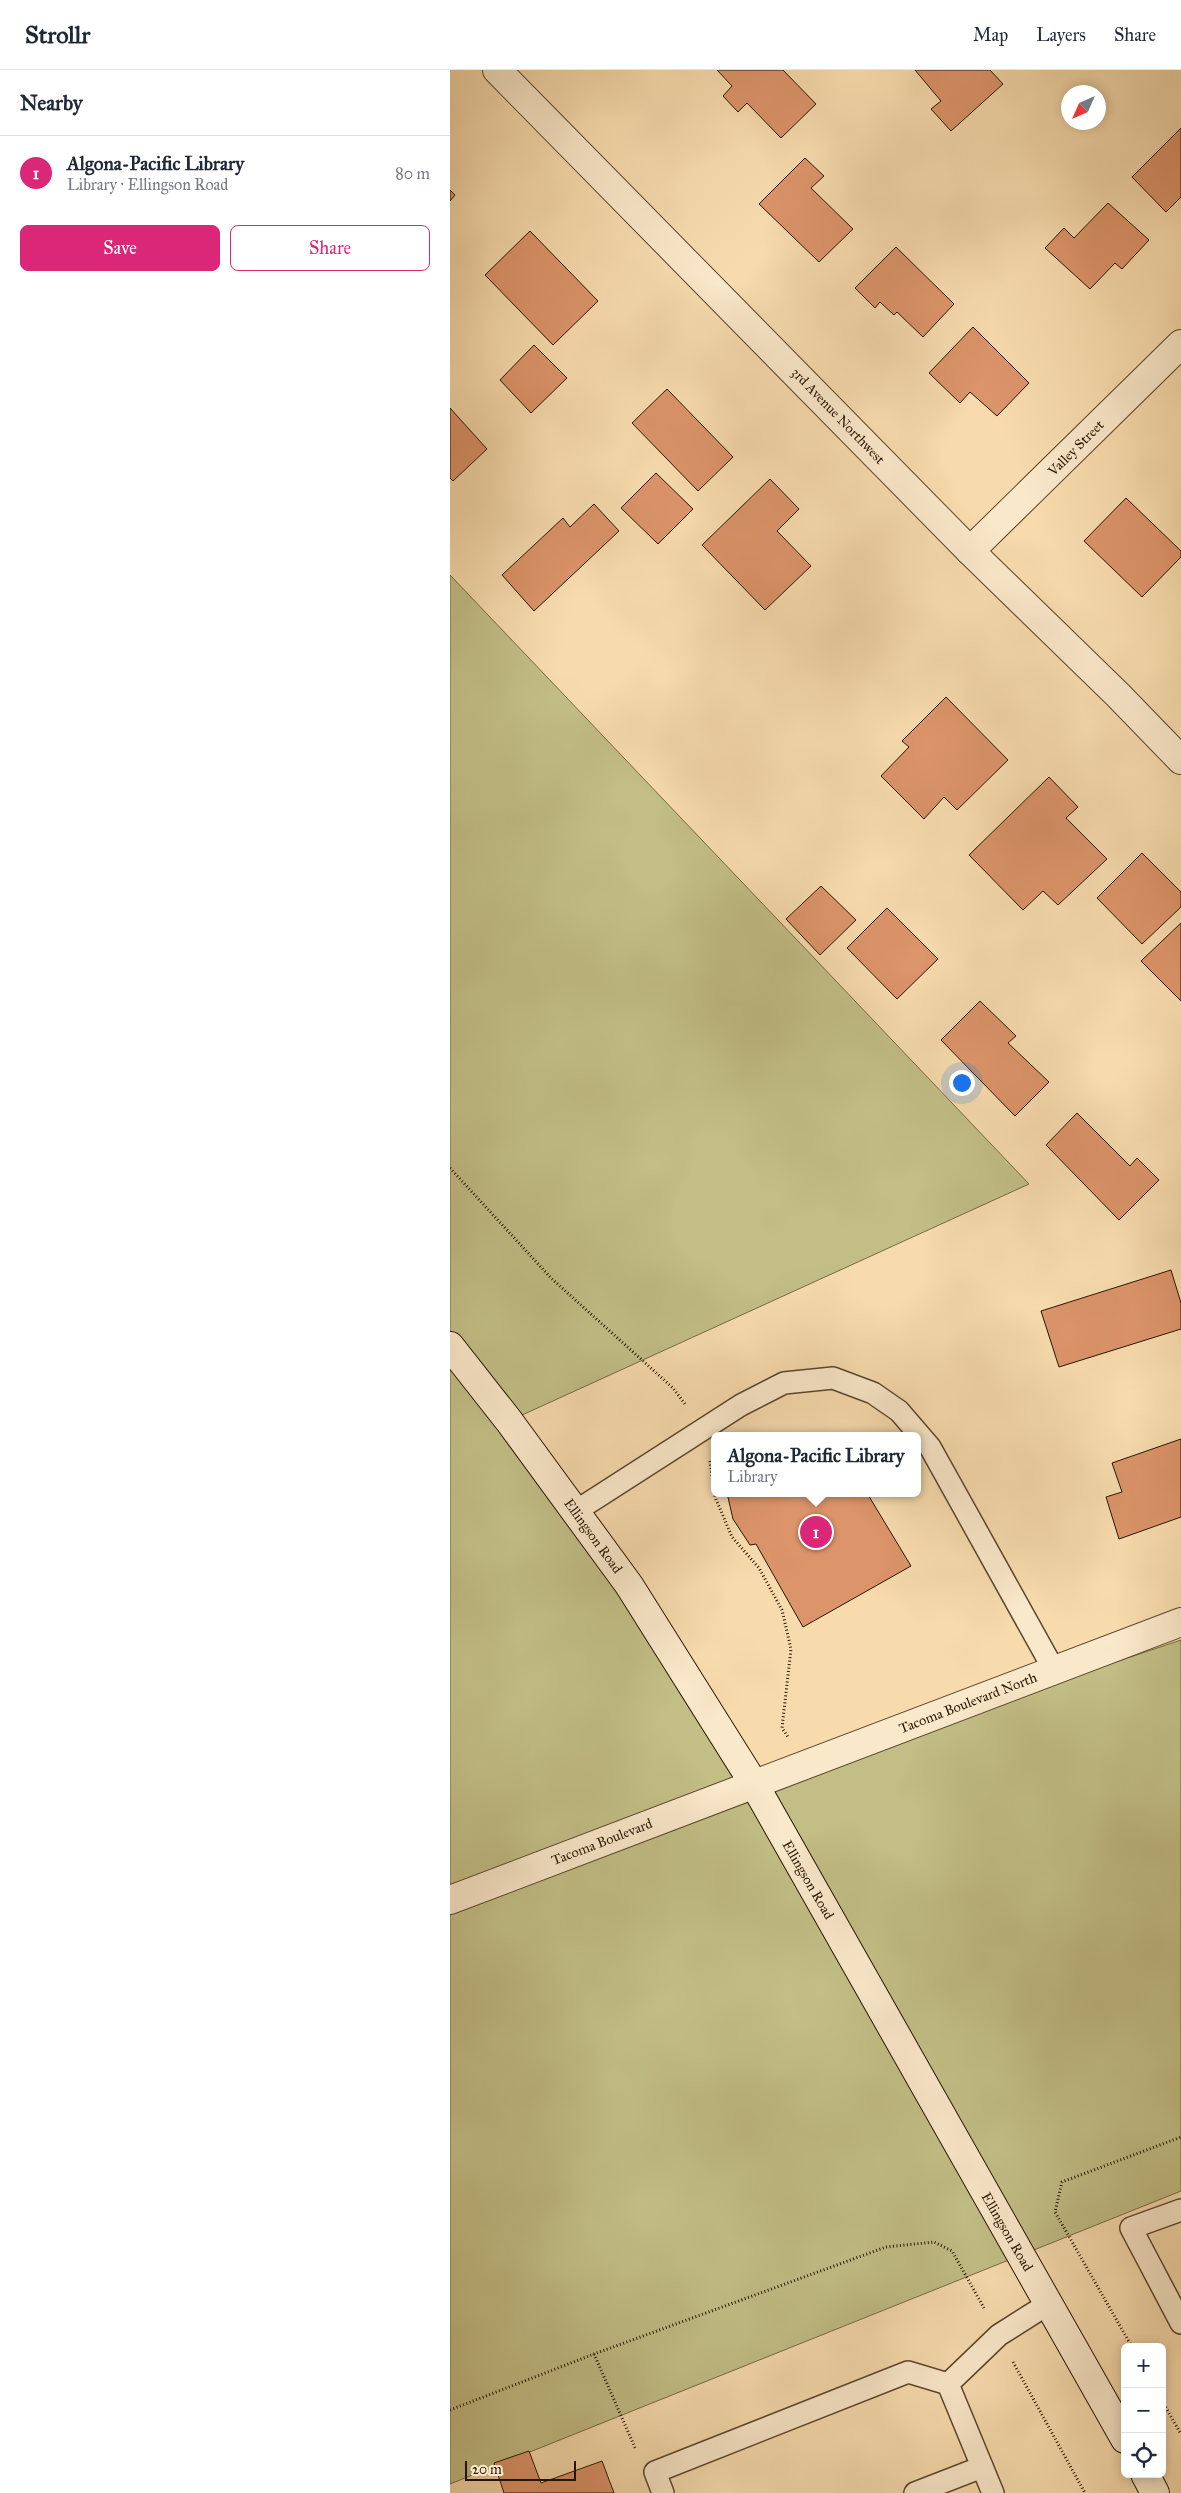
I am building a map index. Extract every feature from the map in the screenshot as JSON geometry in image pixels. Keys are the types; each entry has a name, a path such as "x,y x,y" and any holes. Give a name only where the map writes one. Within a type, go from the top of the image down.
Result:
{"street":[{"name":"3rd Avenue Northwest","path":"497,70 970,552 1118,695 1181,760"},
{"name":"Valley Street","path":"970,552 1181,344"},
{"name":"Ellingson Road","path":"450,1346 576,1511 628,1585 754,1784 1122,2433"},
{"name":"Tacoma Boulevard North","path":"754,1784 1181,1622"},
{"name":"Tacoma Boulevard","path":"450,1900 754,1784"},
{"path":"1147,2478 1155,2493"}],"lane":[{"path":"576,1511 741,1405 784,1383 834,1378 873,1393 899,1411 917,1432"},
{"path":"921,1437 930,1447 1054,1670"},
{"path":"1181,2210 1131,2228 1181,2323"},
{"path":"948,2384 999,2335 1048,2304"},
{"path":"664,2493 655,2472 908,2372 948,2384"},
{"path":"948,2384 993,2493"},
{"path":"916,2493 982,2467"}],"path":[{"path":"1130,2343 1056,2212 1062,2182 1181,2137"},
{"path":"450,2410 594,2354 886,2247"},
{"path":"594,2354 640,2457 655,2472"},
{"path":"1166,2408 1181,2434"}],"shaded area":[{"path":"450,575 1029,1184 509,1421 754,1784 1181,1640 1181,2191 450,2484"}],"building":[{"path":"717,70 783,70 816,104 781,138 747,103 738,112 723,96 732,86"},
{"path":"915,70 990,70 1003,84 951,131 931,109 941,101"},
{"path":"1181,128 1181,197 1166,212 1132,177"},
{"path":"805,158 824,176 811,188 853,229 819,262 759,204"},
{"path":"450,190 455,195 450,201"},
{"path":"1108,203 1149,240 1122,269 1115,263 1090,289 1045,248 1064,228 1074,238"},
{"path":"530,231 598,301 553,345 485,275"},
{"path":"896,247 954,304 923,337 897,312 894,315 880,302 875,308 855,288"},
{"path":"973,327 1029,383 997,416 970,392 960,403 929,373"},
{"path":"534,345 567,378 531,413 500,380"},
{"path":"667,389 733,457 698,491 632,423"},
{"path":"450,408 487,449 453,481 450,478"},
{"path":"656,473 693,509 658,544 621,508"},
{"path":"770,479 799,509 777,531 811,566 765,610 702,545"},
{"path":"1126,498 1181,551 1181,557 1142,597 1084,541"},
{"path":"594,504 619,531 534,611 502,575 563,518 570,527"},
{"path":"946,697 1008,760 957,810 944,797 924,819 881,776 909,747 902,741"},
{"path":"1049,777 1078,807 1066,818 1107,859 1058,905 1043,891 1023,910 969,855"},
{"path":"1142,853 1181,892 1181,907 1142,944 1097,898"},
{"path":"821,886 856,920 820,955 786,919"},
{"path":"887,908 938,959 897,999 847,948"},
{"path":"1181,923 1181,1001 1141,961"},
{"path":"980,1001 1016,1036 1008,1043 1049,1082 1015,1116 941,1040"},
{"path":"1077,1113 1130,1166 1137,1158 1159,1180 1119,1220 1046,1145"},
{"path":"1171,1270 1181,1303 1181,1329 1059,1367 1041,1311"},
{"path":"1181,1439 1181,1517 1119,1539 1106,1497 1122,1492 1112,1463"},
{"path":"728,1497 869,1497 911,1566 803,1627 756,1544 750,1545 733,1519"},
{"path":"529,2451 541,2483 602,2461 614,2493 504,2493 494,2463"}],"place":[{"name":"Algona-Pacific Library","path":"816,1532"}]}
